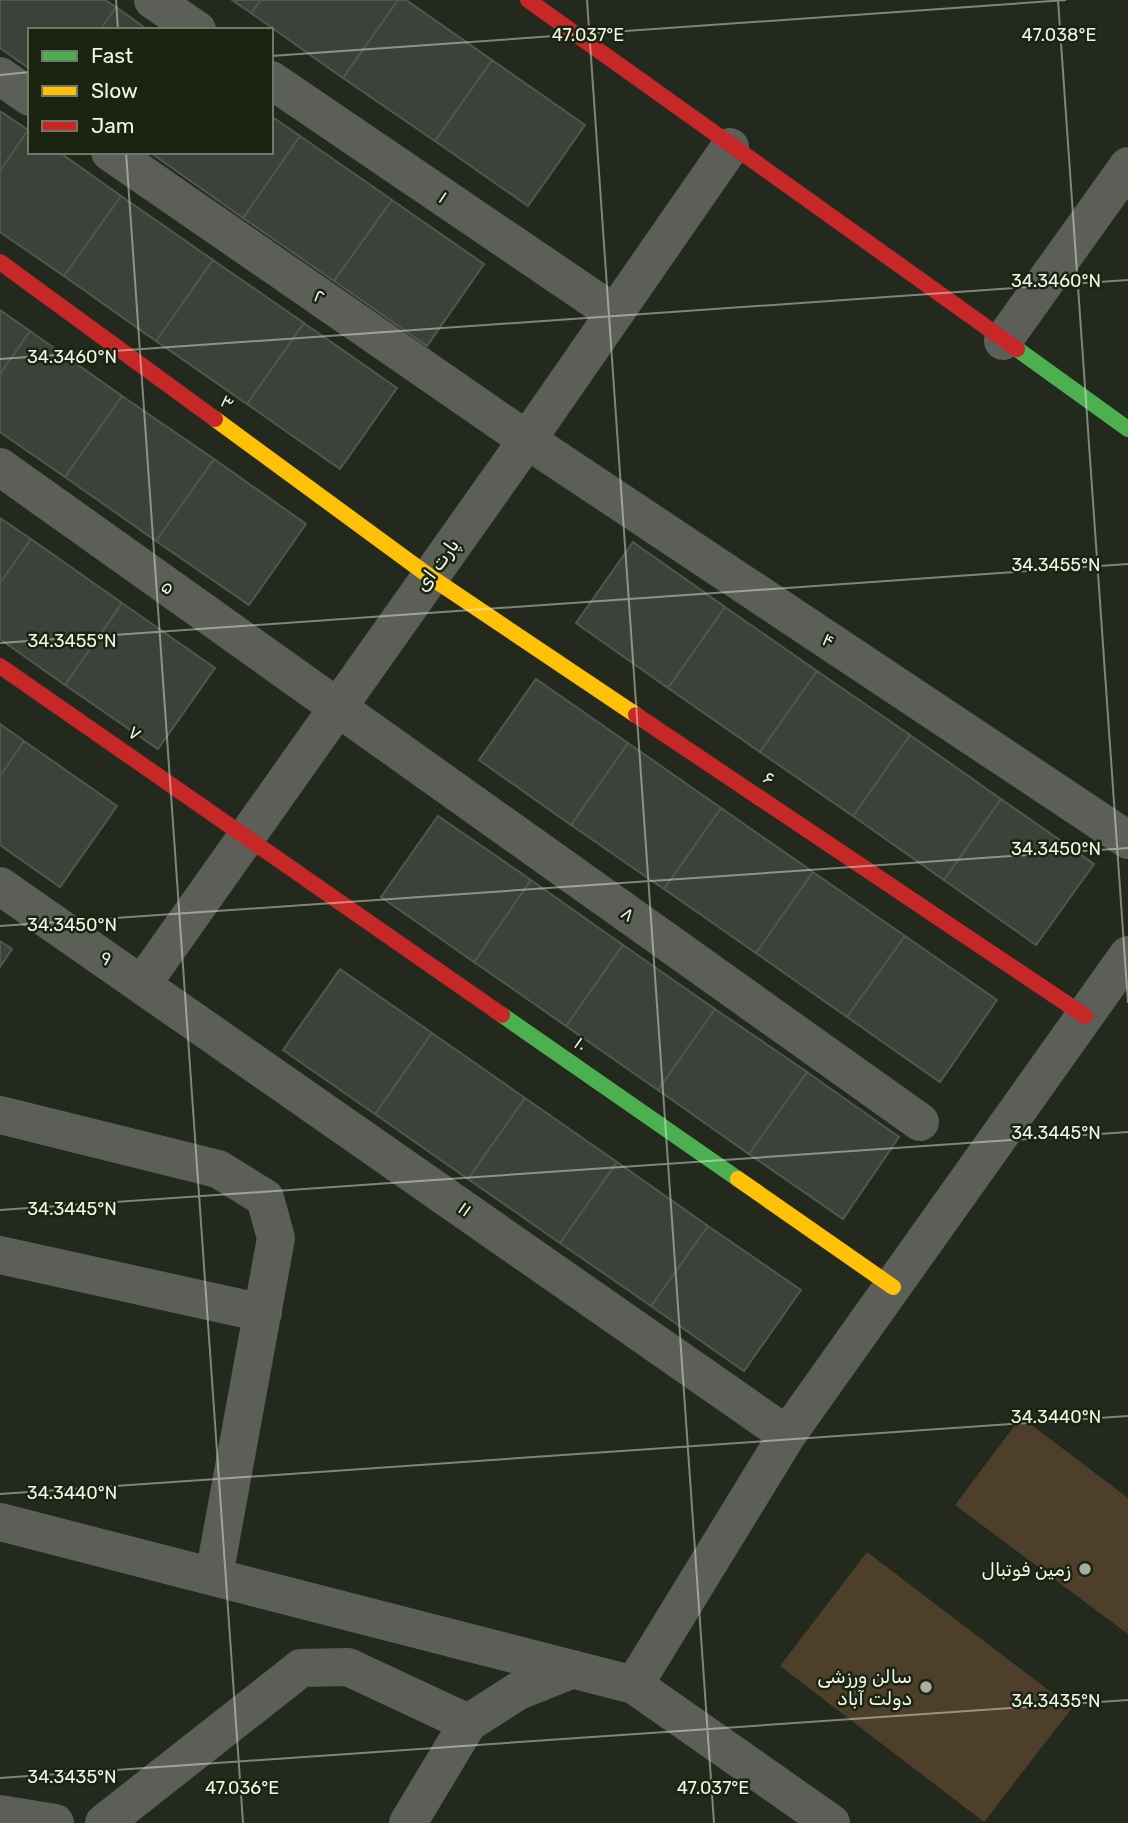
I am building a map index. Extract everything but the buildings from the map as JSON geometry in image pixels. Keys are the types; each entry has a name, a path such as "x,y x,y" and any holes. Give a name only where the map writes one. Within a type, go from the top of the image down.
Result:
{"street":[{"path":"153,0 194,28"},
{"path":"531,1 730,147 1128,429"},
{"path":"0,76 28,96"},
{"name":"۱","path":"273,81 614,313"},
{"name":"پارت ای","path":"143,983 527,440 730,147"},
{"name":"۲","path":"113,154 527,440"},
{"path":"1003,341 1128,166"},
{"name":"۳","path":"0,262 429,576"},
{"name":"۴","path":"527,440 1128,841"},
{"name":"۵","path":"0,467 337,706"},
{"name":"۶","path":"429,576 1085,1016"},
{"name":"۷","path":"0,666 246,835"},
{"name":"۸","path":"337,706 920,1122"},
{"name":"۱۰","path":"246,835 893,1287"},
{"name":"۹","path":"0,886 143,983"},
{"path":"634,1685 788,1436 1128,955"},
{"name":"۱۱","path":"143,983 788,1436"},
{"path":"0,1115 218,1168 265,1198 276,1238 214,1576"},
{"path":"0,1255 263,1312"},
{"path":"0,1522 634,1685 831,1823"},
{"path":"104,1823 301,1668 348,1667 468,1723"},
{"path":"408,1823 468,1723 518,1690 573,1669"},
{"path":"0,1814 55,1823"}],"shaded area":[{"name":"زمین فوتبال","path":"1021,1417 1128,1498 1128,1634 955,1505"},
{"name":"سالن ورزشی دولت آباد","path":"867,1552 1072,1708 984,1822 780,1666"}],"traffic: fast":[{"path":"1017,349 1128,429"},
{"path":"502,1015 738,1179"}],"traffic: slow":[{"path":"215,419 429,576 636,715"},
{"path":"738,1179 893,1287"}],"traffic: jam":[{"path":"528,0 1017,349"},
{"path":"0,262 215,419"},
{"path":"0,666 502,1015"},
{"path":"636,715 1085,1016"}],"place":[{"name":"زمین فوتبال","path":"1085,1569"},
{"name":"سالن ورزشی دولت آباد","path":"926,1687"}]}
